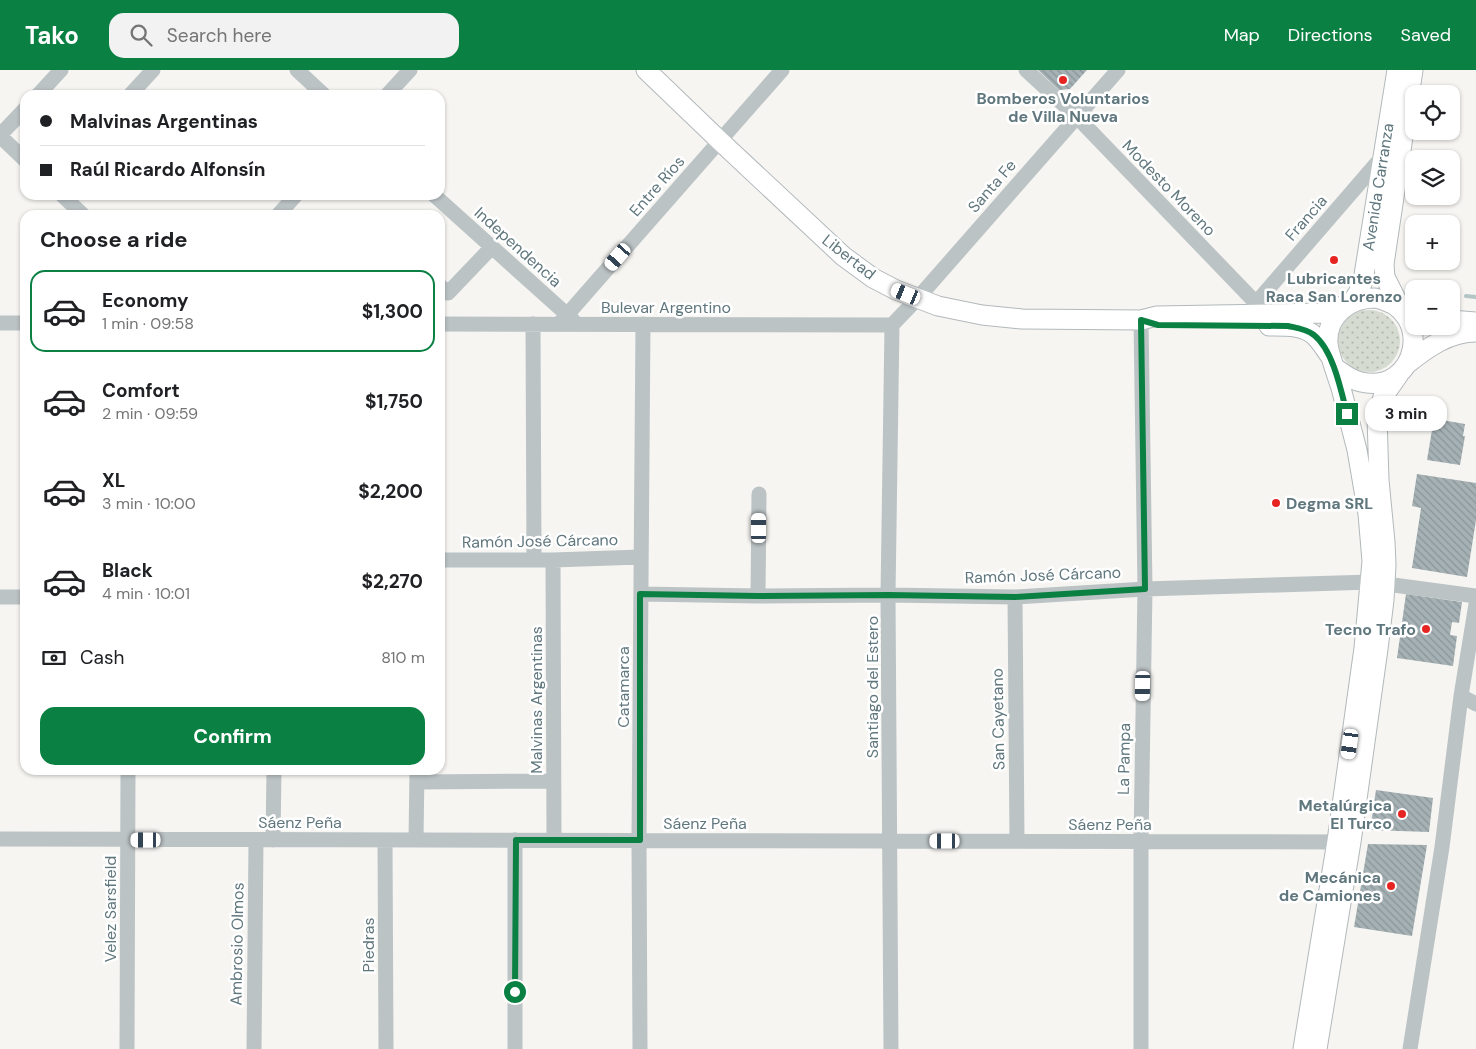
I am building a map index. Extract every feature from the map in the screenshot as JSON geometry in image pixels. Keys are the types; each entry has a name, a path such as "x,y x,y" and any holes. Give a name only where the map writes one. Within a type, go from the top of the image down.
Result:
{"main road":[{"name":"Libertad","path":"646,70 843,256 873,278 917,298 963,312 1022,319 1141,320 1157,316 1256,308 1322,313 1350,303"},
{"name":"Avenida Carranza","path":"1350,303 1358,292 1362,281 1397,70"},
{"name":"Avenida Carranza","path":"1405,311 1385,277 1384,264 1414,70"},
{"path":"1303,1049 1344,841 1378,650 1378,583 1362,480 1351,425 1328,344 1330,329 1337,315 1350,303 1363,298 1375,298 1392,303 1405,312"},
{"name":"Libertad","path":"1141,320 1158,325 1288,326 1302,329 1314,336 1333,363"},
{"path":"1460,321 1476,322"},
{"path":"1333,363 1351,379 1367,383 1384,382 1438,342 1462,334 1476,332"},
{"path":"1378,583 1385,542 1379,480 1376,417 1383,397 1411,357 1414,342 1413,335"},
{"path":"1317,1049 1344,841"}],"street":[{"path":"43,90 61,70"},
{"path":"135,90 153,70"},
{"path":"297,70 319,90"},
{"path":"392,90 410,70"},
{"name":"Entre Ríos","path":"568,321 782,70"},
{"name":"Modesto Moreno","path":"1026,70 1076,116 1256,308"},
{"name":"Santa Fe","path":"892,325 1118,70"},
{"path":"20,114 0,136 20,155"},
{"name":"Francia","path":"1256,308 1383,156"},
{"path":"67,200 78,210"},
{"path":"282,210 292,200"},
{"name":"Independencia","path":"440,200 492,247 568,321"},
{"path":"445,290 448,292 492,247"},
{"name":"La Pampa","path":"1141,320 1145,589 1141,842 1141,1049"},
{"name":"Bulevar Argentino","path":"445,324 533,324 568,321 642,324 892,325"},
{"path":"0,323 20,323"},
{"path":"533,324 534,559"},
{"name":"Catamarca","path":"640,1049 642,324"},
{"name":"Santiago del Estero","path":"891,1049 888,595 892,325"},
{"path":"758,596 759,494"},
{"name":"Ramón José Cárcano","path":"445,560 641,558"},
{"name":"Malvinas Argentinas","path":"553,560 554,840"},
{"name":"Ramón José Cárcano","path":"640,594 1015,597 1145,589 1378,583 1476,596"},
{"path":"0,597 20,597"},
{"name":"San Cayetano","path":"1015,597 1017,841"},
{"path":"1410,1049 1442,847 1461,696 1476,604"},
{"path":"1461,696 1476,704"},
{"name":"Velez Sarsfield","path":"127,1049 128,775"},
{"path":"273,840 274,775"},
{"path":"416,840 417,776 553,781"},
{"name":"Sáenz Peña","path":"0,839 1344,841"},
{"name":"Ambrosio Olmos","path":"254,1049 256,840"},
{"name":"Piedras","path":"385,840 386,1049"},
{"path":"515,1049 516,840"}],"shaded area":[{"path":"1369,310 1381,312 1391,319 1398,329 1400,341 1398,353 1391,363 1381,370 1369,372 1357,370 1347,363 1340,353 1338,341 1340,329 1347,319 1357,312"}],"building":[{"name":"Bomberos Voluntarios de Villa Nueva","path":"1038,70 1087,70 1070,89 1059,90"},
{"path":"1436,419 1465,424 1460,465 1427,460 1432,430 1434,430"},
{"path":"1417,474 1476,483 1476,520 1467,577 1412,568 1421,508 1412,506"},
{"name":"Tecno Trafo","path":"1406,594 1462,602 1459,623 1452,622 1450,635 1457,636 1453,666 1397,658"},
{"name":"Metalúrgica El Turco","path":"1376,790 1433,798 1429,832 1370,830"},
{"name":"Mecánica de Camiones","path":"1368,844 1427,845 1412,936 1354,927"}],"waterway":[{"path":"1466,296 1476,297"}],"place":[{"name":"Bomberos Voluntarios de Villa Nueva","path":"1063,80"},
{"name":"Lubricantes Raca San Lorenzo","path":"1334,260"},
{"name":"Degma SRL","path":"1276,503"},
{"name":"Tecno Trafo","path":"1426,629"},
{"name":"Metalúrgica El Turco","path":"1402,814"},
{"name":"Mecánica de Camiones","path":"1391,886"}],"route":[{"path":"515,992 516,840 640,840 640,594 1015,597 1145,589 1141,320 1158,325 1288,326 1302,329 1314,336 1332,359 1347,414"}]}
